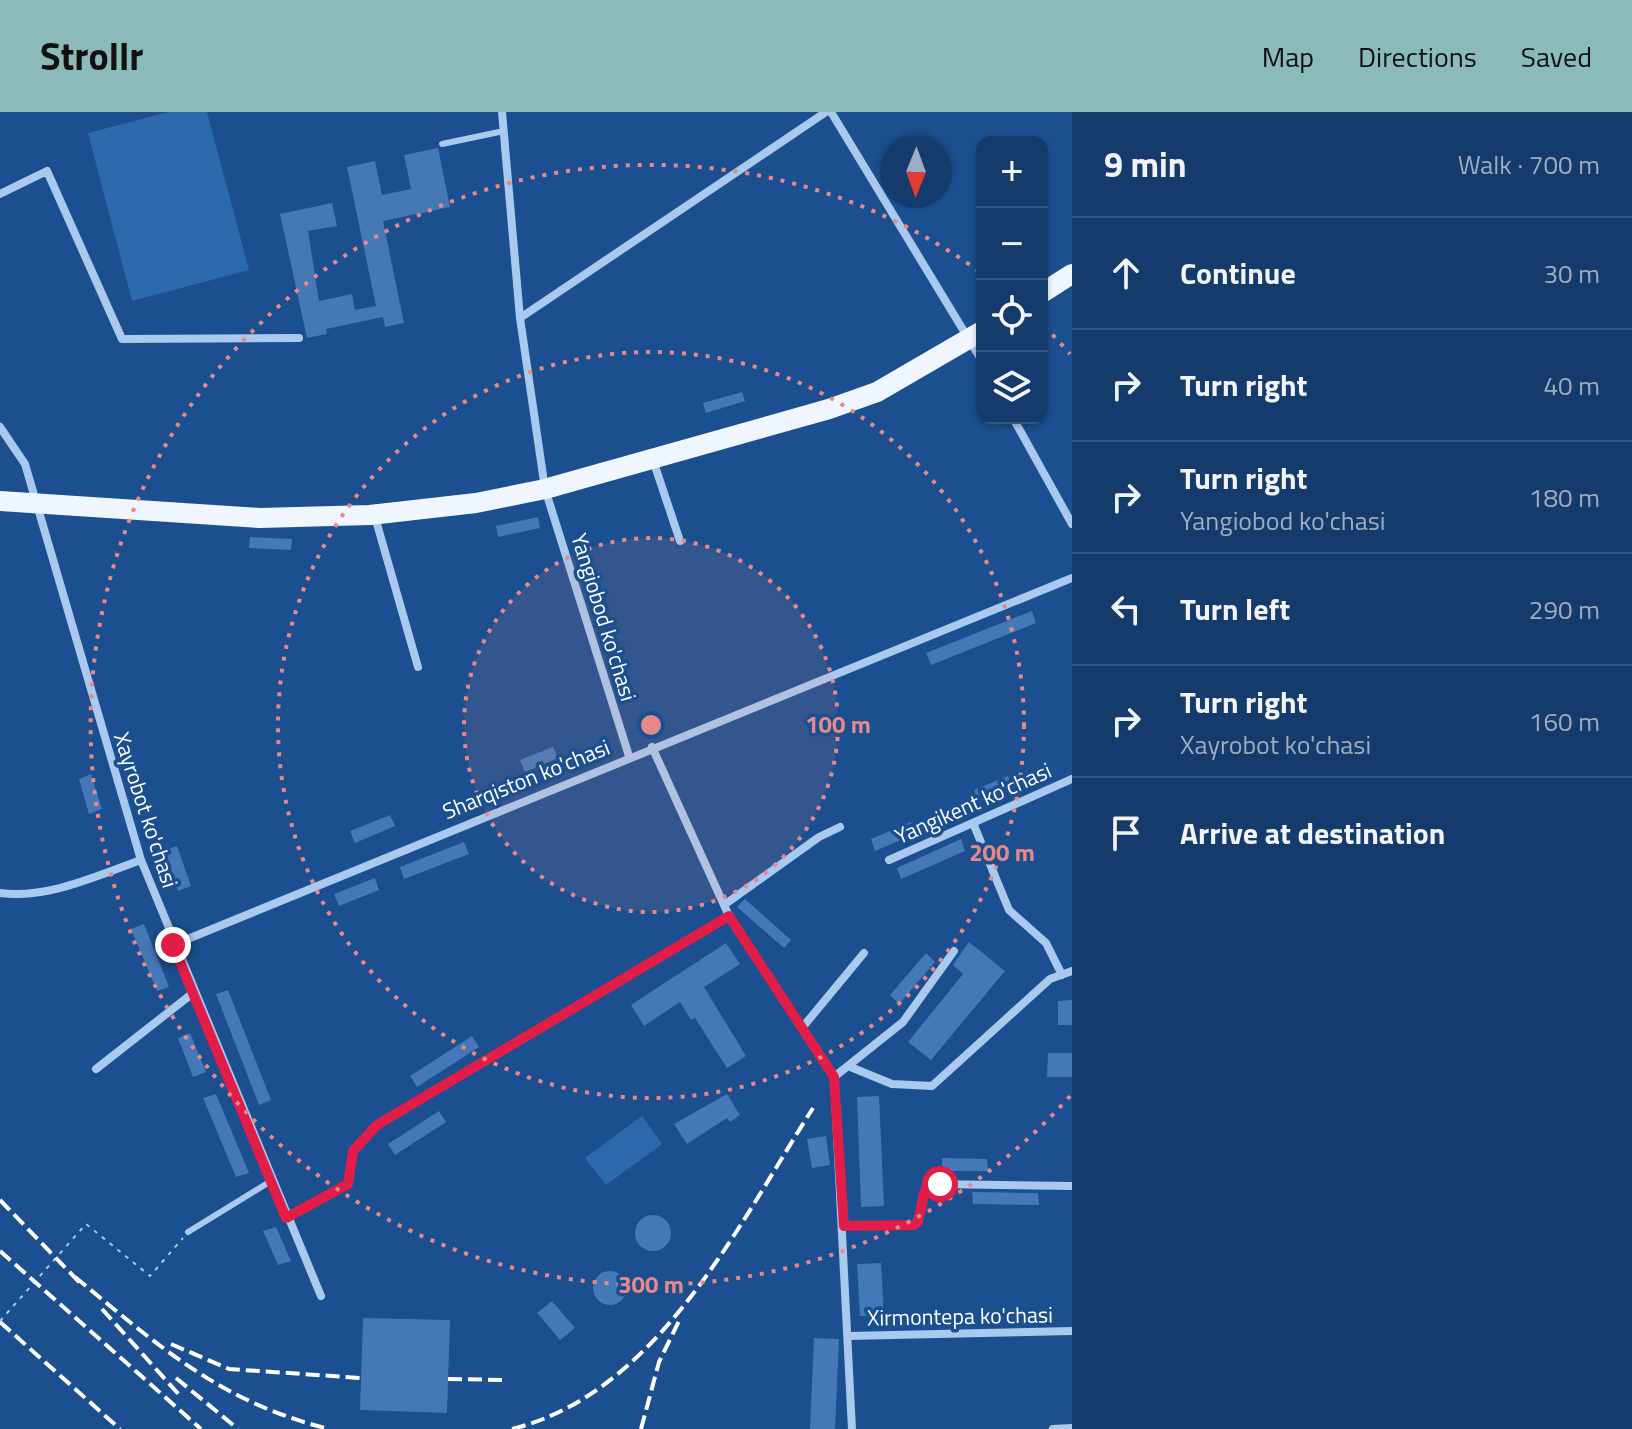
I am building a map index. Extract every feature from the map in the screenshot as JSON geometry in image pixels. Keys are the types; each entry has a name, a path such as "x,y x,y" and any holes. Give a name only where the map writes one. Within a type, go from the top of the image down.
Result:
{"main road":[{"path":"1048,289 1072,274"},
{"path":"0,501 260,518 374,514 476,503 545,489 877,392 976,335"}],"street":[{"name":"Yangiobod ko'chasi","path":"502,112 520,318 545,489 629,756"},
{"path":"520,318 828,112 976,335"},
{"path":"0,194 47,171 122,339 299,338"},
{"path":"1016,424 1072,524"},
{"name":"Xayrobot ko'chasi","path":"0,427 25,464 141,860 173,945 321,1296"},
{"path":"653,459 680,541"},
{"path":"374,514 418,667"},
{"name":"Sharqiston ko'chasi","path":"173,945 629,756 1072,578"},
{"path":"652,747 729,916 834,1077 852,1429"},
{"name":"Yangikent ko'chasi","path":"889,860 1072,779"},
{"path":"973,823 1009,910 1046,943 1062,975"},
{"path":"724,905 819,837 840,827"},
{"path":"0,893 23,896 53,889 141,860"},
{"path":"286,1218 348,1184 353,1151 377,1125 729,916"},
{"path":"834,1077 903,1022 954,951"},
{"path":"802,1028 864,953"},
{"path":"848,1066 892,1084 932,1086 1050,979 1072,971"},
{"path":"96,1069 193,993"},
{"path":"844,1226 914,1225 919,1219 922,1196 934,1184 1072,1186"},
{"name":"Xirmontepa ko'chasi","path":"848,1336 1072,1331"},
{"path":"1053,1429 1072,1428"}],"lane":[{"path":"442,144 504,131"},
{"path":"188,1232 271,1181"}],"path":[{"path":"0,1321 86,1224 150,1276 188,1232"}],"shaded area":[{"path":"168,112 207,112 249,270 132,301 88,133"},
{"path":"642,1116 662,1144 606,1185 585,1158"}],"building":[{"path":"438,148 450,207 383,221 404,323 385,327 383,317 326,329 327,334 307,338 280,214 332,203 337,226 308,231 319,301 352,294 355,310 376,306 347,167 375,161 382,195 411,189 404,155"},
{"path":"742,392 745,401 706,413 703,403"},
{"path":"538,517 540,528 498,537 496,526"},
{"path":"250,537 292,539 291,550 249,548"},
{"path":"1032,611 1036,623 931,665 926,653"},
{"path":"553,747 558,758 525,772 520,760"},
{"path":"91,774 102,809 89,814 79,779"},
{"path":"1008,776 1012,788 979,802 974,790"},
{"path":"390,815 395,826 355,843 350,831"},
{"path":"911,822 915,834 875,851 871,839"},
{"path":"961,839 965,851 901,879 897,868"},
{"path":"464,842 469,854 404,879 400,867"},
{"path":"177,846 191,886 178,891 165,850"},
{"path":"375,878 379,890 339,906 334,894"},
{"path":"745,899 791,940 784,948 737,907"},
{"path":"144,924 169,987 157,991 131,929"},
{"path":"969,942 1005,971 931,1060 908,1042 963,974 953,965"},
{"path":"726,943 740,964 704,987 746,1056 727,1068 695,1018 691,1020 680,1002 644,1026 631,1005"},
{"path":"926,953 935,962 899,1004 890,995"},
{"path":"228,990 271,1100 259,1105 216,994"},
{"path":"1072,1000 1072,1025 1058,1025 1058,1001"},
{"path":"190,1033 206,1072 193,1077 178,1038"},
{"path":"472,1036 479,1047 417,1087 410,1076"},
{"path":"1048,1053 1072,1053 1072,1077 1047,1077"},
{"path":"216,1094 249,1173 236,1177 203,1098"},
{"path":"727,1094 740,1115 730,1122 727,1118 687,1144 674,1124"},
{"path":"879,1096 884,1206 861,1207 857,1097"},
{"path":"439,1111 446,1122 395,1155 388,1144"},
{"path":"826,1136 830,1165 812,1168 807,1139"},
{"path":"942,1158 987,1159 988,1171 942,1171"},
{"path":"972,1192 1038,1193 1039,1205 973,1204"},
{"path":"653,1215 666,1220 671,1233 666,1246 653,1251 640,1246 635,1233 640,1220"},
{"path":"276,1227 291,1261 278,1265 263,1231"},
{"path":"881,1263 884,1315 860,1316 857,1264"},
{"path":"610,1271 622,1276 627,1288 622,1300 610,1305 598,1300 593,1288 598,1276"},
{"path":"552,1301 575,1328 560,1340 537,1313"},
{"path":"920,1312 958,1312 959,1325 921,1325"},
{"path":"363,1318 450,1320 447,1413 360,1410"},
{"path":"814,1338 839,1339 835,1429 810,1429"}],"railway":[{"path":"512,1429 564,1410 610,1380 652,1342 689,1299 723,1251 813,1108"},
{"path":"0,1200 81,1284"},
{"path":"0,1251 201,1429"},
{"path":"75,1277 164,1348 223,1387 290,1418 329,1429"},
{"path":"102,1309 182,1398"},
{"path":"641,1429 659,1362 679,1321"},
{"path":"0,1322 120,1429"},
{"path":"171,1344 229,1369 361,1378"},
{"path":"176,1378 238,1429"},
{"path":"448,1379 508,1380"}],"route":[{"path":"173,945 286,1218 348,1184 353,1151 377,1125 729,916 834,1077 844,1226 914,1225 919,1219 925,1190 940,1184"}]}
